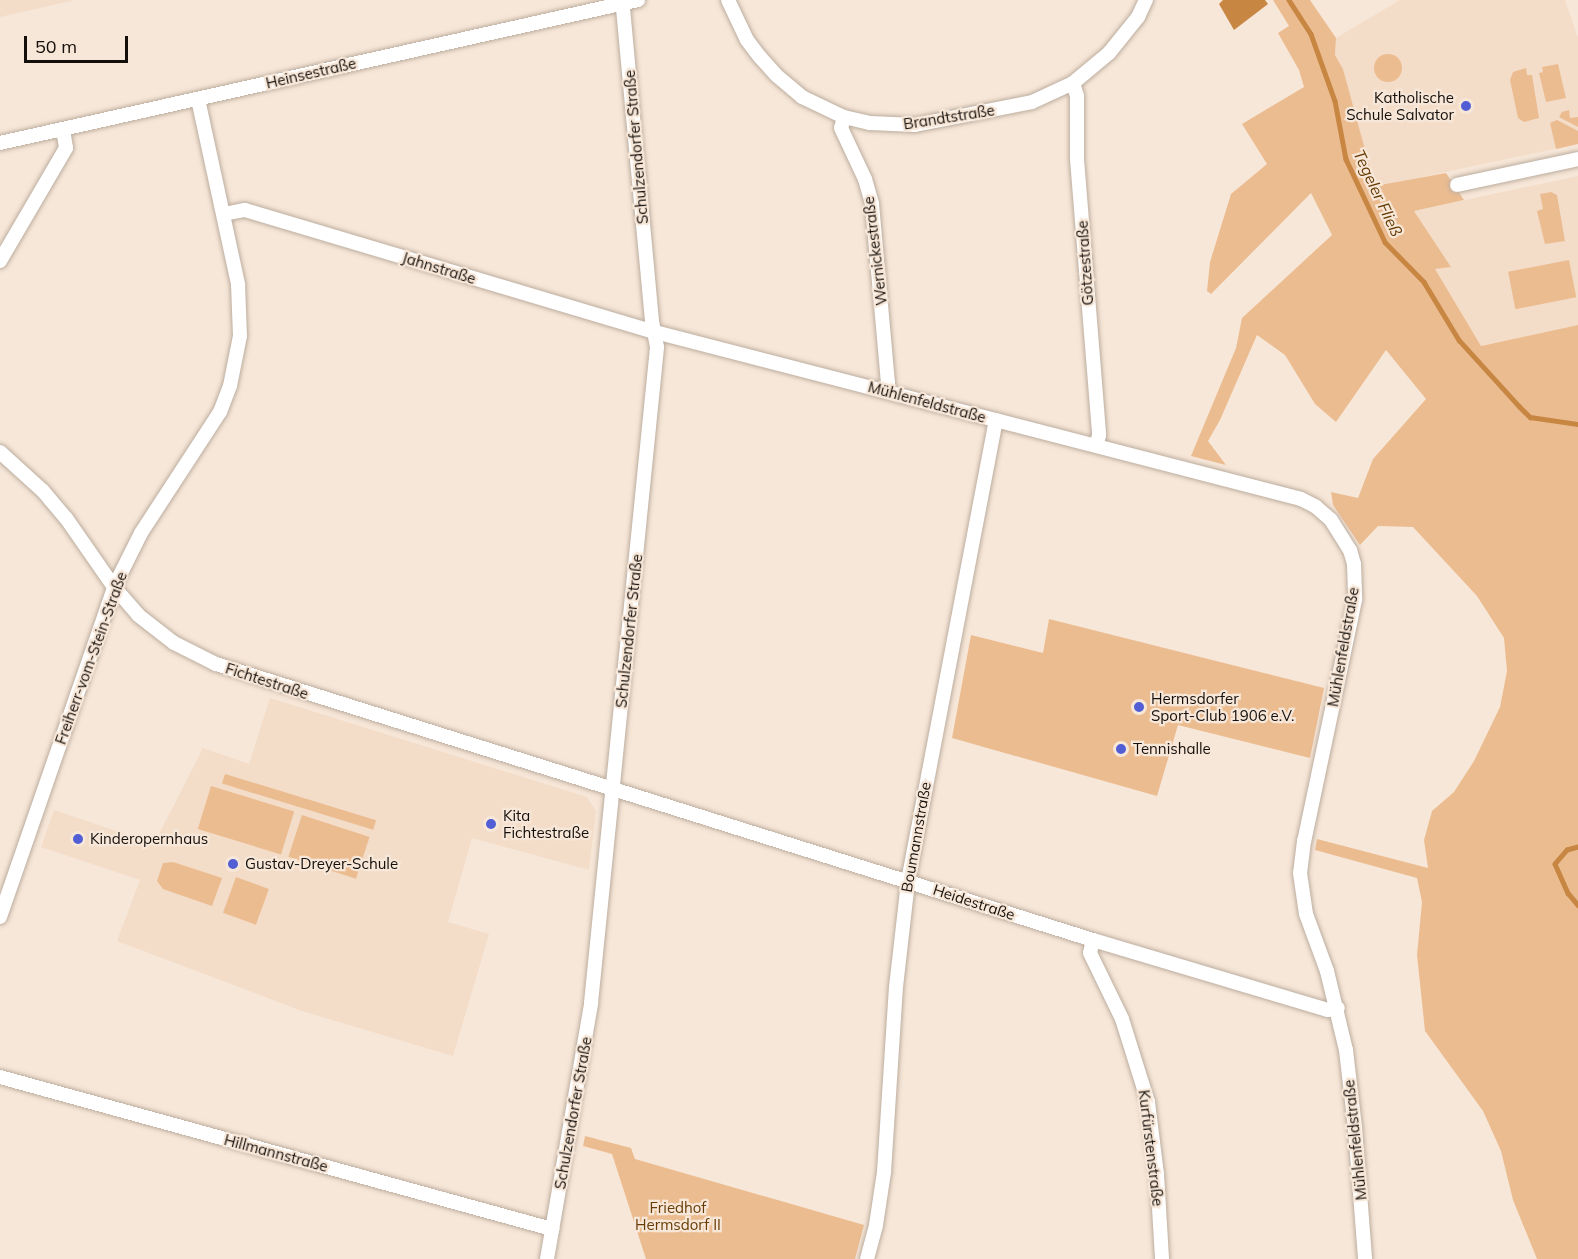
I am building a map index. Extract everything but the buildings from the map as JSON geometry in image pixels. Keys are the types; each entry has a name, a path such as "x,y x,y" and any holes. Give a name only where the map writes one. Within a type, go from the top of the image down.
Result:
{"street":[{"path":"622,1 638,0"},
{"name":"Brandtstraße","path":"728,0 747,40 776,75 802,97 844,117 892,124 943,121 1032,102 1073,83 1109,53 1138,17 1146,0"},
{"name":"Heinsestraße","path":"0,143 622,1"},
{"name":"Schulzendorfer Straße","path":"547,1259 586,1044 657,347 622,1"},
{"name":"Götzestraße","path":"1073,83 1077,96 1077,159 1099,435 1097,444"},
{"name":"Freiherr-vom-Stein-Straße","path":"0,917 114,587 141,533 215,421 230,386 240,336 238,284 198,99"},
{"name":"Wernickestraße","path":"844,117 841,128 865,179 872,204 887,370 886,391"},
{"path":"0,261 66,148 63,129"},
{"path":"1457,185 1578,159"},
{"name":"Jahnstraße","path":"224,214 245,210 655,332"},
{"name":"Mühlenfeldstraße","path":"655,332 1097,444 1301,499 1315,506 1331,520 1350,550 1355,581 1355,600 1304,841 1300,873 1306,914 1338,1008 1346,1050 1355,1128 1365,1259"},
{"name":"Boumannstraße","path":"867,1259 876,1226 884,1172 896,987 908,881 996,420"},
{"name":"Fichtestraße","path":"0,452 43,491 66,519 114,587 155,630 181,648 216,664 612,789"},
{"name":"Heidestraße","path":"612,789 1093,940 1328,1010 1338,1008"},
{"name":"Kurfürstenstraße","path":"1093,940 1090,953 1122,1019 1148,1102 1157,1174 1162,1259"},
{"name":"Hillmannstraße","path":"0,1077 552,1229"}],"shaded area":[{"path":"0,0 75,0 0,17"},
{"path":"1223,0 1265,0 1268,4 1234,30 1219,4"},
{"name":"Katholische Schule Salvator","path":"1400,0 1565,0 1578,38 1578,144 1375,187 1343,69 1335,55 1336,38"},
{"path":"1578,176 1578,325 1481,346 1434,269 1451,267 1414,211"},
{"name":"Gustav-Dreyer-Schule","path":"270,698 587,797 596,811 589,870 472,838 448,922 489,934 453,1056 302,1011 117,941 140,880 41,847 54,810 154,844 203,748 249,764"}],"green space":[{"path":"1273,0 1310,0 1336,38 1335,55 1343,69 1375,186 1446,173 1464,200 1414,211 1451,267 1435,269 1481,346 1578,325 1578,1259 1537,1259 1513,1200 1501,1151 1483,1111 1425,1031 1417,955 1422,902 1417,878 1315,850 1317,839 1428,868 1424,840 1432,811 1454,792 1474,761 1500,707 1507,671 1504,638 1477,596 1413,527 1378,526 1360,545 1333,505 1331,492 1358,498 1373,459 1426,399 1386,350 1336,422 1315,404 1285,355 1257,335 1220,420 1208,441 1226,465 1191,456 1236,348 1242,318 1332,235 1311,193 1211,294 1207,291 1210,262 1231,194 1267,164 1242,124 1304,87 1299,70 1278,33 1289,26"},
{"path":"1388,54 1398,58 1402,68 1398,78 1388,82 1378,78 1374,68 1378,58"},
{"path":"1558,64 1566,98 1546,102 1539,73 1543,72 1542,67"},
{"path":"1526,68 1527,75 1532,75 1539,118 1524,122 1518,118 1510,80 1513,72"},
{"path":"1569,110 1570,118 1578,117 1578,127 1559,117 1562,112"},
{"path":"1557,120 1578,131 1578,144 1556,149 1550,123"},
{"path":"1551,192 1557,195 1565,241 1545,244 1537,211 1543,209 1540,194"},
{"path":"1569,260 1576,297 1515,309 1508,272"},
{"name":"Hermsdorfer Sport-Club 1906 e.V.","path":"1049,619 1324,688 1310,758 1178,725 1157,796 952,738 971,635 1043,653"},
{"path":"225,774 376,820 373,830 222,784"},
{"path":"211,786 294,811 281,854 198,829"},
{"path":"302,815 370,837 356,879 288,857"},
{"path":"173,862 222,878 212,906 163,889 157,881 163,863"},
{"path":"236,877 269,889 256,925 223,913"},
{"name":"Friedhof Hermsdorf II","path":"585,1136 631,1148 635,1159 864,1225 855,1259 646,1259 612,1154 583,1146"}],"waterway":[{"name":"Tegeler Fließ","path":"1289,0 1311,34 1335,101 1346,159 1385,242 1424,282 1459,340 1530,417 1578,424"},
{"name":"Tegeler Fließ","path":"1578,847 1567,850 1555,864 1568,893 1578,905"}],"place":[{"name":"Katholische Schule Salvator","path":"1466,106"},
{"name":"Hermsdorfer Sport-Club 1906 e.V.","path":"1139,707"},
{"name":"Tennishalle","path":"1121,749"},
{"name":"Kita Fichtestraße","path":"491,824"},
{"name":"Kinderopernhaus","path":"78,839"},
{"name":"Gustav-Dreyer-Schule","path":"233,864"}]}
